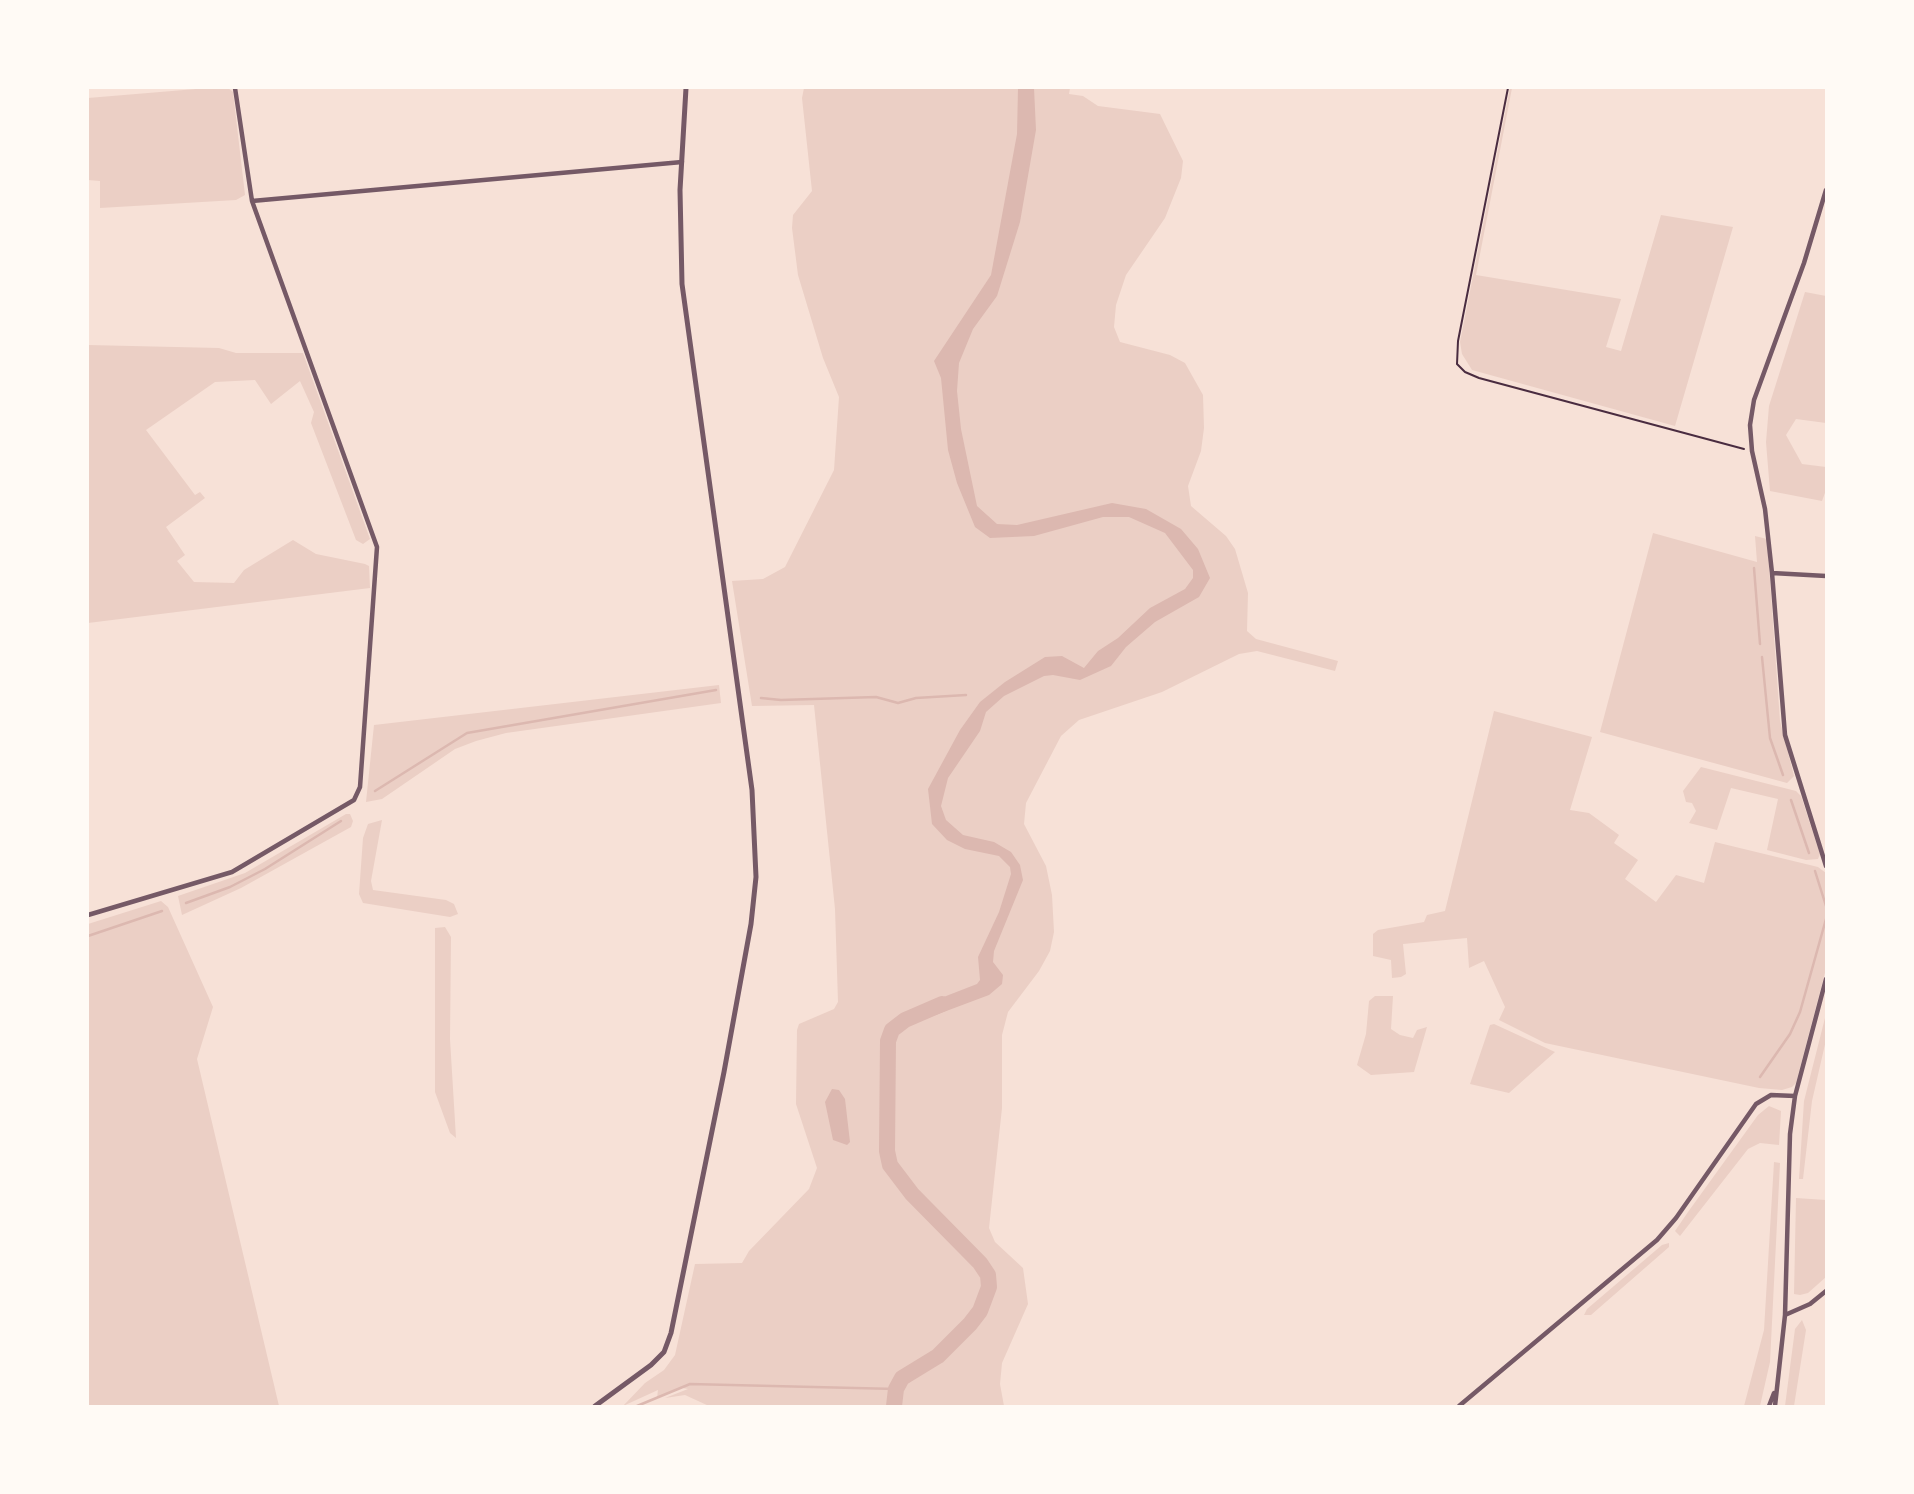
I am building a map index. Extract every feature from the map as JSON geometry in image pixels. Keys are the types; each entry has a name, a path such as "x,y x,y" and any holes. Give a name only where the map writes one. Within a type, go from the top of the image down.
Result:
{"street":[{"path":"88,915 232,872 354,800 360,787 377,547 253,201 235,88"},
{"path":"595,1406 651,1365 664,1352 676,1316 751,923 756,845 752,790 682,284 682,162 686,88"},
{"path":"253,201 682,162"},
{"path":"1826,190 1804,263 1754,400 1750,425 1752,451 1765,509 1784,735 1826,866"},
{"path":"1772,573 1826,576"},
{"path":"1775,1406 1785,1315 1790,1135 1795,1096 1826,979"},
{"path":"1459,1406 1657,1240 1676,1218 1756,1104 1771,1095 1795,1096"},
{"path":"1785,1315 1810,1304 1826,1291"},
{"path":"1769,1406 1778,1382"}],"path":[{"path":"1507,88 1458,341 1457,364 1479,378 1752,451"}],"shaded area":[{"path":"228,88 233,92 245,195 236,200 100,208 100,181 88,180 88,98"},
{"path":"804,88 1070,88 1069,94 1083,96 1098,106 1160,114 1183,161 1181,178 1165,218 1126,275 1116,305 1114,327 1120,342 1170,355 1185,363 1203,395 1204,428 1201,451 1188,486 1191,506 1226,536 1235,549 1248,593 1247,631 1256,639 1338,661 1335,671 1257,651 1239,654 1162,692 1079,720 1061,736 1026,803 1024,824 1046,866 1052,895 1054,932 1050,951 1039,971 1008,1012 1002,1035 1002,1108 989,1228 995,1242 1023,1268 1028,1304 1002,1363 1000,1384 1004,1406 709,1406 685,1395 665,1398 688,1389 682,1388 657,1398 658,1390 623,1406 645,1383 664,1370 675,1355 695,1264 742,1263 749,1251 809,1189 817,1168 796,1104 797,1030 799,1024 834,1009 838,1002 835,909 814,705 752,706 732,581 763,579 785,567 834,470 839,397 823,358 798,275 792,228 793,215 812,191 802,98"},
{"path":"1018,88 1034,88 1036,130 1020,222 997,296 973,329 959,363 957,391 961,429 977,506 997,524 1017,525 1112,503 1146,509 1181,529 1198,549 1210,578 1199,597 1155,622 1126,647 1111,666 1080,680 1044,676 1004,696 986,712 980,731 948,778 941,806 946,820 963,835 994,842 1011,852 1020,865 1023,880 994,951 993,962 1003,975 1002,984 989,995 925,1019 923,1005 977,984 980,980 978,957 999,912 1011,874 1010,867 999,856 965,849 947,840 932,824 928,789 960,730 980,702 1005,682 1045,657 1062,656 1084,668 1098,651 1118,638 1150,608 1185,589 1193,578 1193,570 1165,533 1129,517 1103,517 1034,536 990,538 975,527 957,483 948,450 941,378 934,361 991,275 1017,134"},
{"path":"1510,88 1476,275 1621,299 1606,347 1621,351 1661,215 1733,227 1675,426 1472,370 1462,354 1460,342"},
{"path":"1805,292 1826,296 1826,423 1796,419 1786,435 1802,464 1826,467 1826,490 1822,501 1770,491 1766,442 1769,406"},
{"path":"88,345 219,348 236,353 303,353 370,539 363,544 356,540 311,423 314,412 300,381 271,404 255,380 215,382 146,430 195,495 200,492 205,498 166,527 185,555 177,561 194,582 234,583 244,570 293,540 316,554 369,566 370,588 88,623"},
{"path":"1653,533 1757,562 1755,536 1767,539 1780,721 1794,776 1787,783 1600,732"},
{"path":"719,685 721,703 506,733 476,741 455,749 382,799 366,802 374,725"},
{"path":"1494,711 1592,737 1570,810 1589,813 1619,835 1614,843 1638,860 1625,879 1656,902 1676,875 1704,883 1715,842 1818,867 1826,873 1826,969 1796,1083 1792,1087 1782,1090 1759,1088 1545,1043 1499,1020 1505,1007 1484,961 1469,968 1467,938 1403,944 1406,974 1401,977 1392,978 1391,960 1373,956 1373,934 1378,930 1424,922 1427,915 1445,911"},
{"path":"1701,767 1796,791 1801,796 1820,854 1818,859 1806,860 1767,850 1778,799 1731,788 1717,830 1689,823 1696,811 1692,803 1686,802 1683,791"},
{"path":"350,814 353,821 351,827 241,888 182,915 178,896 245,873"},
{"path":"382,820 371,881 373,890 446,900 454,904 458,914 450,917 363,903 359,894 363,838 368,824"},
{"path":"161,901 168,907 213,1007 197,1059 279,1406 88,1406 88,924"},
{"path":"445,927 451,937 450,1039 456,1138 450,1133 435,1092 435,928"},
{"path":"1375,996 1393,996 1391,1029 1400,1035 1413,1038 1417,1030 1427,1027 1414,1072 1371,1075 1357,1065 1366,1034 1369,1001"},
{"path":"1826,1014 1826,1040 1812,1101 1803,1179 1799,1179 1804,1101"},
{"path":"1494,1024 1555,1052 1509,1093 1470,1084 1490,1025"},
{"path":"832,1089 839,1090 845,1099 850,1142 847,1145 833,1140 825,1102"},
{"path":"1769,1106 1781,1111 1779,1145 1760,1143 1748,1149 1680,1236 1675,1231 1688,1212 1758,1115"},
{"path":"1774,1162 1780,1163 1770,1362 1760,1406 1744,1406 1764,1330"},
{"path":"1796,1198 1826,1200 1826,1277 1808,1293 1800,1295 1794,1294"},
{"path":"1669,1243 1669,1247 1591,1315 1584,1315 1587,1309 1662,1245"},
{"path":"1802,1320 1806,1330 1794,1406 1785,1406 1795,1329"}],"waterway":[{"path":"1754,568 1760,644"},
{"path":"1762,657 1770,738 1783,775"},
{"path":"375,791 467,733 716,690"},
{"path":"761,698 781,700 876,697 898,703 916,698 966,695"},
{"path":"1791,800 1809,853"},
{"path":"186,903 230,887 265,869 341,821"},
{"path":"1815,871 1826,906"},
{"path":"88,936 162,911"},
{"path":"1760,1077 1790,1034 1800,1012 1826,919"},
{"path":"894,1406 896,1389 902,1378 938,1356 970,1324 980,1311 989,1287 988,1275 980,1263 912,1194 890,1165 887,1151 888,1041 892,1030 905,1020 942,1004"},
{"path":"637,1406 690,1384 896,1389"}]}
